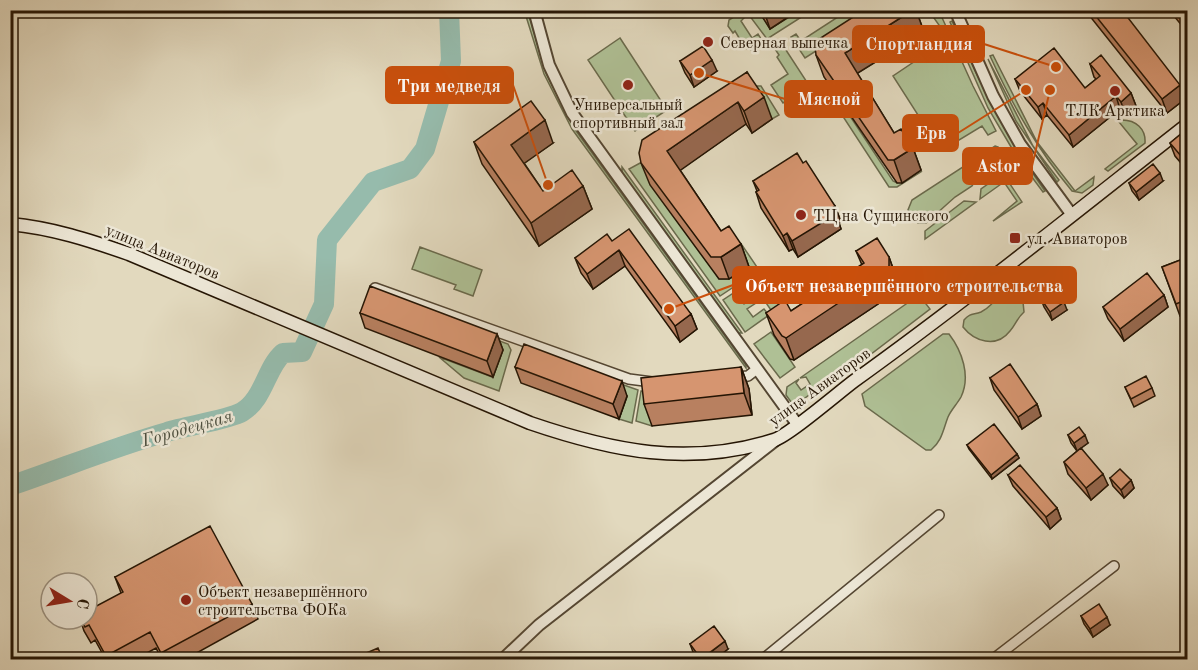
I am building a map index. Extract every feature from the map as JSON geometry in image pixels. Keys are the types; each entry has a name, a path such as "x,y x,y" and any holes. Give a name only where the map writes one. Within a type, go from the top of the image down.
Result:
{"main road":[{"name":"улица Авиаторов","path":"10,224 42,226 83,237 299,324 530,423 610,447 654,454 684,455 776,440 941,318 1188,124"}],"street":[{"path":"534,10 549,65 572,113 796,424"},
{"path":"955,10 993,96 1020,144 1072,215"},
{"path":"375,288 629,379 666,382"},
{"path":"720,378 748,376 757,369"},
{"path":"502,660 539,625 776,440"},
{"path":"762,660 939,515"},
{"path":"992,660 1114,566"}],"green space":[{"path":"743,11 746,16 741,21 752,38 758,34 763,42 752,50 745,48 735,31 733,33 728,26 729,20"},
{"path":"746,11 759,11 770,29 799,11 811,11 767,39"},
{"path":"847,11 879,11 805,58 791,37 796,34 801,41"},
{"path":"929,11 939,11 996,131 988,135 982,126 941,151 893,76 942,43 939,25"},
{"path":"528,12 546,73 574,128 746,368 572,129 544,74 525,13"},
{"path":"952,21 994,108 1045,191 1043,192 1017,157 988,108 950,22"},
{"name":"Универсальный спортивный зал","path":"620,38 667,110 635,131 588,60"},
{"path":"780,46 784,47 816,96 813,106 800,92 783,103 771,85 788,74 777,57 779,55 775,49"},
{"path":"993,55 1037,142 1075,191 1094,177 1093,185 1082,193 1072,191 1037,143 1017,110 990,56"},
{"path":"988,59 1033,146 1059,180 1057,182 1016,121"},
{"path":"753,86 761,86 779,115 772,119 755,95 650,162 719,279 729,279 737,249 742,245 759,270 720,296 629,169"},
{"path":"832,89 893,181 897,183 922,171 897,187 889,187 827,92"},
{"path":"1122,120 1139,126 1144,134 1145,143 1108,171 1105,169 1137,144 1119,122"},
{"path":"995,146 998,147 990,170 980,173 972,186 955,197 926,223 918,223 908,210 912,200"},
{"path":"622,167 742,333 737,333 622,173"},
{"path":"1001,175 1006,178 1022,202 993,221 1017,201 1004,182 980,199 981,189"},
{"path":"964,201 976,202 925,239 925,231"},
{"path":"420,247 482,270 473,296 454,289 456,285 412,269"},
{"path":"760,274 778,301 779,307 773,313 751,281"},
{"path":"747,284 751,289 747,288 738,295 744,304 753,298 751,294 753,293 759,301 747,309 753,317 764,309 769,315 745,332 723,300"},
{"path":"1008,284 1023,302 1024,312 1010,331 998,340 985,341 973,336 963,327 964,320 989,306"},
{"path":"919,295 930,309 824,390 816,390 794,406 786,395 787,387 799,379 796,383 801,390 810,384 806,377 800,378"},
{"path":"771,332 795,367 780,378 754,344"},
{"path":"943,334 949,334 958,348 964,364 964,389 949,414 940,439 935,447 926,450 865,406 862,394"},
{"path":"494,339 508,344 511,350 499,391 464,378 439,357 492,377"},
{"path":"621,384 638,390 632,423 619,419 627,397"},
{"path":"641,391 658,393 649,401 652,426 636,421"}],"building":[{"path":"864,10 913,10 845,53 894,133 901,129 913,148 894,160 888,160 816,55 815,46 819,39"},
{"path":"1091,10 1122,10 1180,85 1162,99"},
{"path":"1173,10 1188,10 1188,28"},
{"path":"703,46 712,60 690,75 680,61"},
{"path":"1054,48 1085,88 1100,76 1090,64 1101,55 1131,93 1121,102 1116,96 1069,135 1043,103 1038,107 1015,79"},
{"path":"747,72 764,97 744,111 738,102 667,151 721,231 729,226 741,244 721,257 711,257 641,163 639,153 642,140"},
{"path":"531,101 545,120 511,145 543,191 572,170 583,186 531,223 474,142"},
{"path":"1188,128 1188,151 1181,156 1170,143"},
{"name":"ТЦ на Сущинского","path":"797,153 803,163 806,161 835,206 832,208 836,214 792,241 787,233 783,236 756,192 759,190 753,181"},
{"path":"1153,164 1160,173 1136,192 1129,183"},
{"path":"629,229 691,314 675,326 619,250 587,274 575,258 607,234 612,241"},
{"path":"877,238 889,257 889,266 885,272 786,338 782,336 766,313 785,300 791,311 864,263 856,251"},
{"path":"1188,257 1188,299 1176,304 1162,267"},
{"path":"1147,273 1164,295 1120,329 1103,307"},
{"path":"370,286 497,334 487,361 360,313"},
{"path":"1055,289 1064,302 1050,312 1041,299"},
{"path":"524,344 622,381 613,404 515,367"},
{"path":"1010,364 1037,404 1018,417 990,378"},
{"path":"741,367 744,393 644,404 641,378"},
{"path":"1146,376 1152,388 1131,399 1125,387"},
{"path":"994,424 1017,454 991,475 967,445"},
{"path":"1079,427 1085,435 1074,443 1068,435"},
{"path":"1081,448 1103,474 1086,488 1064,462"},
{"path":"1020,465 1057,508 1046,517 1008,475"},
{"path":"1120,469 1131,480 1121,490 1110,478"},
{"name":"Объект незавершённого строительства ФОКа","path":"210,526 252,604 161,653 150,632 106,656 92,631 99,631 99,605 123,592 115,577"},
{"path":"1099,604 1107,617 1090,629 1081,616"},
{"path":"714,626 725,641 701,659 690,644"},
{"path":"378,648 383,660 350,660"},
{"path":"674,655 678,660 667,660"},
{"path":"1133,655 1137,660 1127,660"}],"waterway":[{"name":"Городецкая","path":"10,486 147,438 227,418 242,412 260,392 277,359 283,353 302,352 324,304 327,240 373,182 410,169 425,149 451,61 449,10"}],"place":[{"name":"Северная выпечка","path":"708,42"},
{"name":"Спортландия","path":"1056,67"},
{"name":"Мясной","path":"699,73"},
{"name":"Универсальный спортивный зал","path":"628,85"},
{"name":"Ерв","path":"1026,90"},
{"name":"Astor","path":"1050,90"},
{"name":"ТЛК Арктика","path":"1115,91"},
{"name":"Три медведя","path":"548,185"},
{"name":"ТЦ на Сущинского","path":"801,215"},
{"name":"ул. Авиаторов","path":"1015,238"},
{"name":"Объект незавершённого строительства","path":"669,309"},
{"name":"Объект незавершённого строительства ФОКа","path":"186,600"}]}
